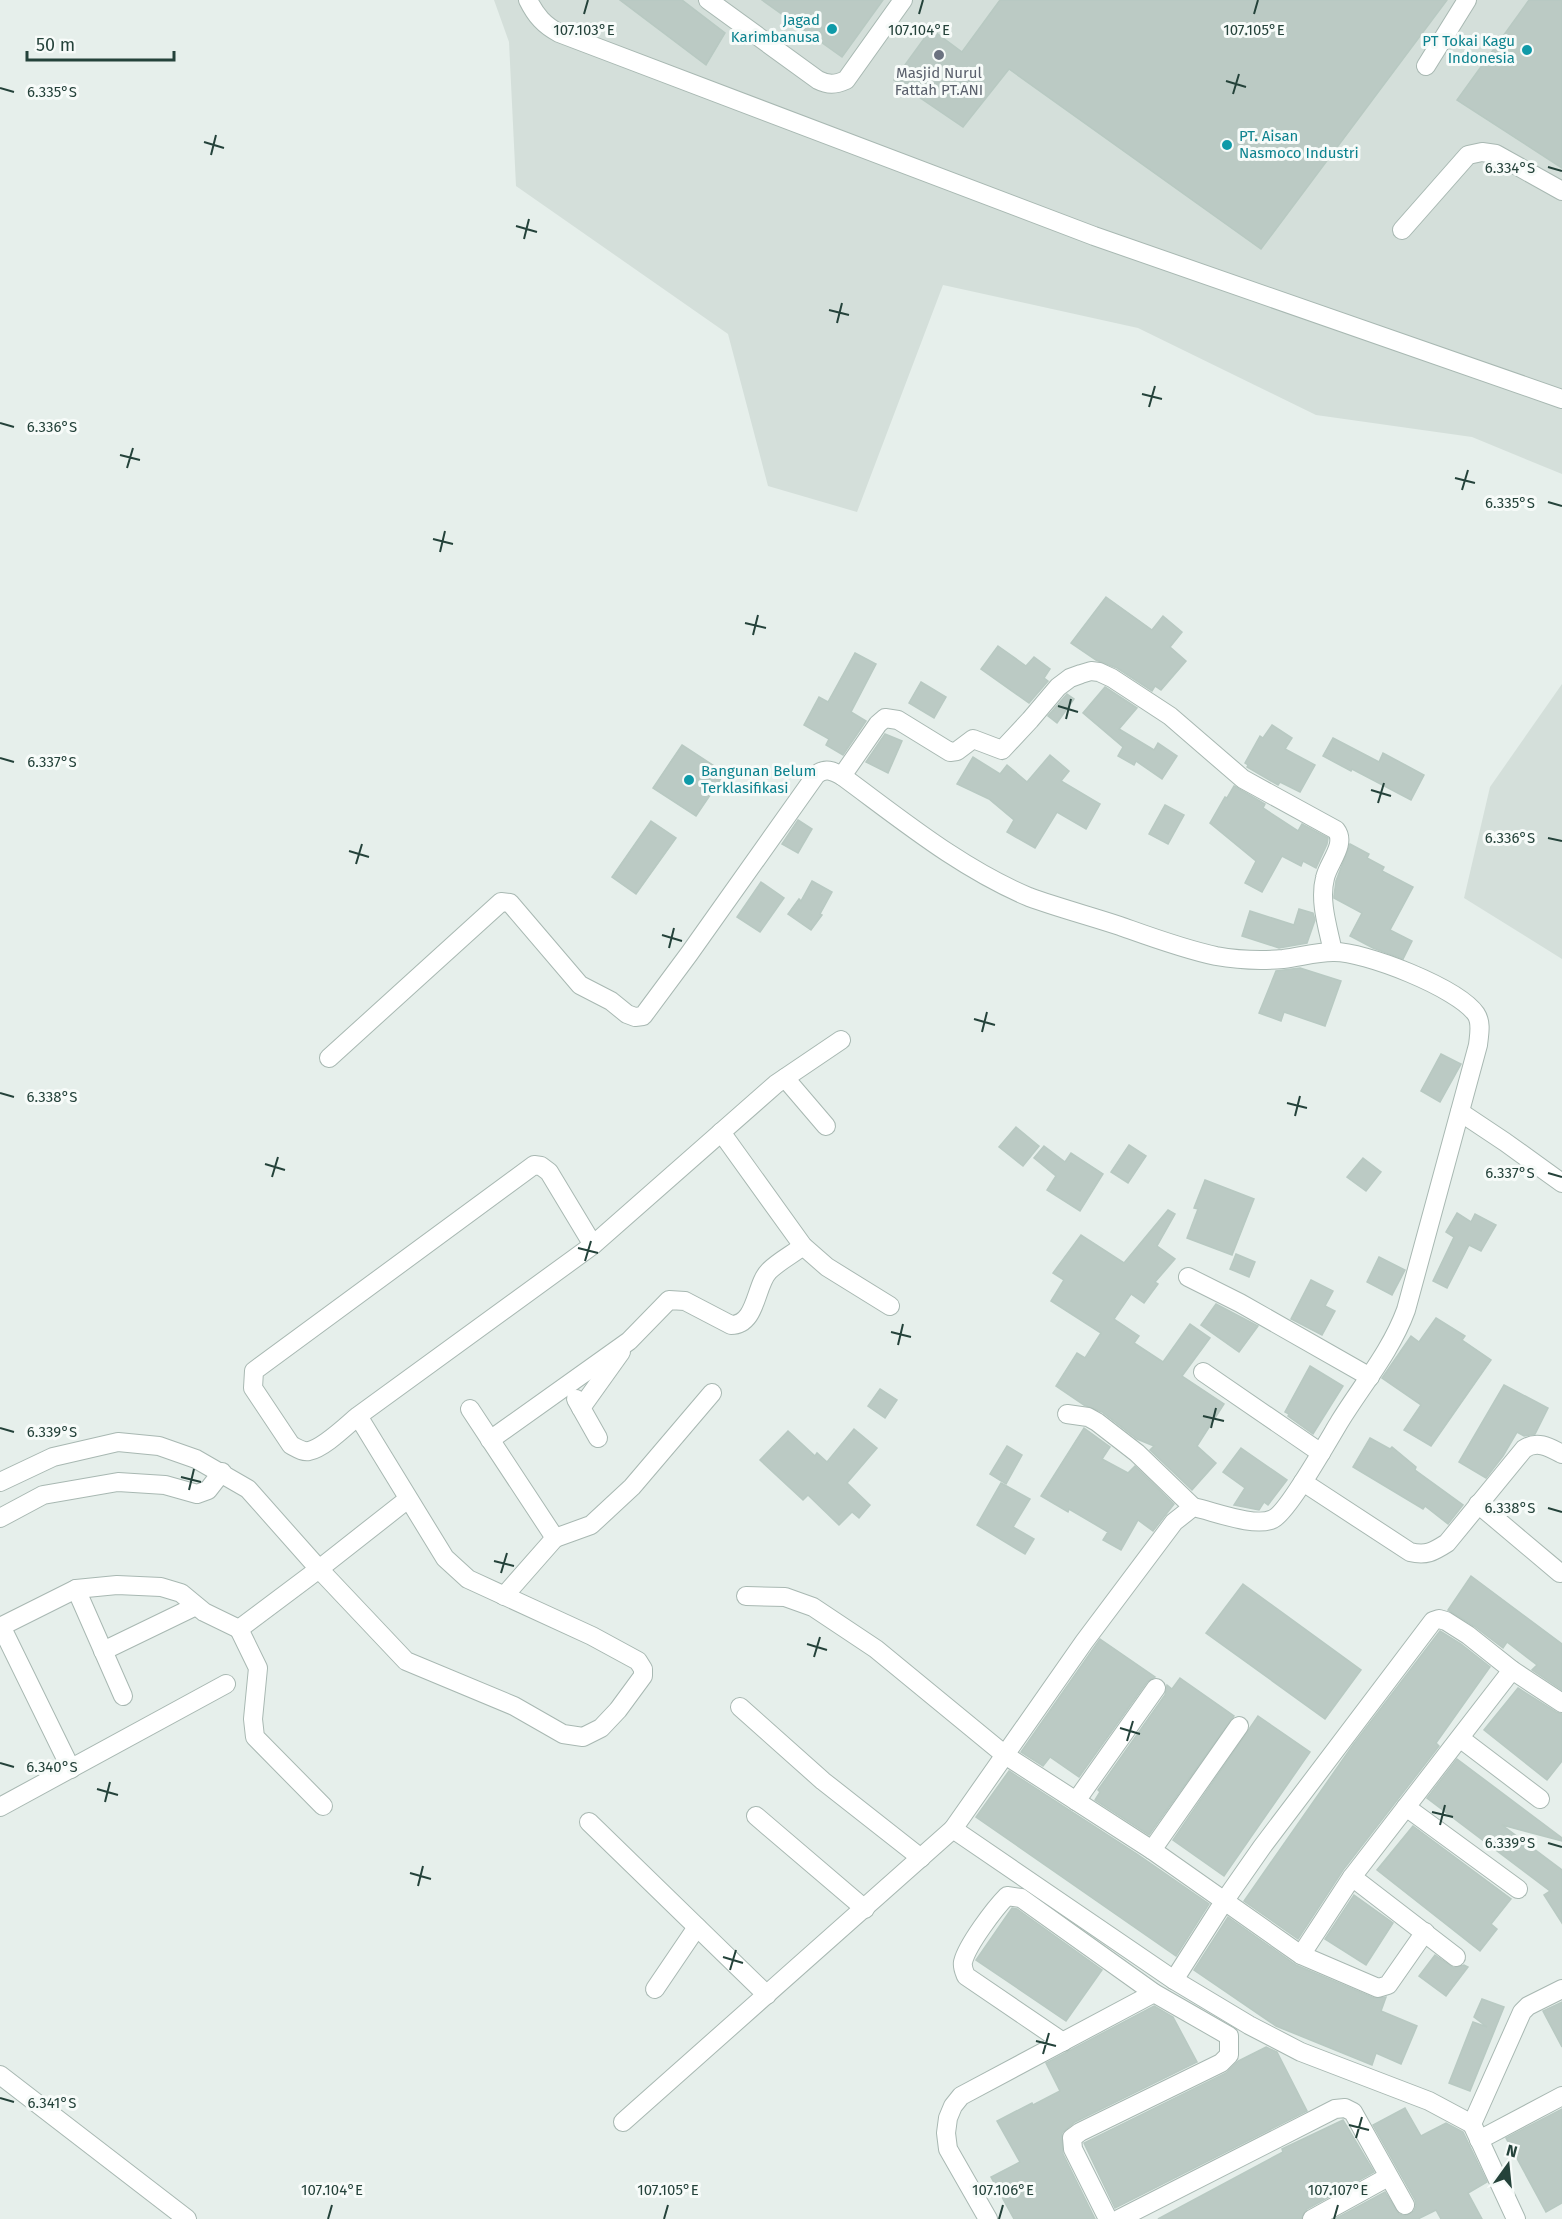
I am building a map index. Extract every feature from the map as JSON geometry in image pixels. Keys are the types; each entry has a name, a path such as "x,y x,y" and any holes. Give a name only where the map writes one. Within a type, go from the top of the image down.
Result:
{"street":[{"path":"528,0 546,26 570,37 1094,236 1562,399"},
{"path":"708,0 827,85 846,80 903,0"},
{"path":"1426,66 1467,0"},
{"path":"1402,230 1468,155 1482,152 1496,154 1562,191"},
{"path":"842,776 878,724 885,718 898,720 950,752 957,751 973,739 1002,750 1058,687 1070,678 1091,671 1099,672 1170,716 1243,779 1336,830 1340,841 1325,876 1323,889 1325,916 1332,952"},
{"path":"329,1058 501,902 506,901 580,984 611,1001 627,1014 635,1017 643,1016 816,775 824,770 831,770 842,776 946,853 1008,888 1029,897 1215,956 1254,961 1332,952 1350,953 1375,960 1446,991 1477,1015 1480,1029 1478,1045 1406,1310 1370,1377 1303,1482 1278,1516 1267,1521 1249,1521 1193,1506 1137,1454 1097,1422 1088,1417 1067,1414"},
{"path":"593,1245 549,1172 541,1166 534,1165 254,1371 253,1388 291,1444 300,1450 309,1451 320,1446 593,1245 785,1078 842,1040"},
{"path":"785,1078 826,1126"},
{"path":"1460,1112 1562,1183"},
{"path":"721,1132 804,1246 827,1267 890,1306"},
{"path":"490,1440 628,1341 669,1300 685,1301 731,1324 738,1325 747,1318 768,1272 804,1246"},
{"path":"1188,1277 1370,1377"},
{"path":"581,1408 628,1341"},
{"path":"1203,1372 1321,1453"},
{"path":"567,1385 598,1438"},
{"path":"504,1596 555,1538 591,1525 632,1487 712,1393"},
{"path":"470,1409 555,1538"},
{"path":"0,1482 53,1457 118,1442 159,1446 196,1459 248,1489 319,1569 406,1661 514,1706 563,1734 583,1737 601,1728 618,1710 643,1676 643,1669 638,1660 592,1636 468,1579 445,1558 358,1416"},
{"path":"1303,1482 1410,1552 1423,1555 1432,1553 1447,1543 1524,1449 1531,1444 1537,1444 1562,1454"},
{"path":"0,1518 43,1495 118,1482 165,1485 197,1494 208,1490 222,1472"},
{"path":"239,1629 408,1499"},
{"path":"1479,1504 1560,1573"},
{"path":"623,2122 953,1829 1084,1642 1174,1522 1193,1506"},
{"path":"71,1769 0,1627 76,1589 117,1585 161,1587 181,1593 204,1612 239,1629 258,1668 253,1719 255,1737 323,1806"},
{"path":"76,1589 123,1696"},
{"path":"746,1596 784,1597 813,1607 876,1649 1005,1755 1152,1850 1301,1955 1378,1988 1388,1985 1425,1932"},
{"path":"103,1651 196,1606"},
{"path":"1174,1980 1224,1900 1262,1847 1433,1621 1439,1619 1446,1621 1468,1635 1512,1670 1562,1703"},
{"path":"1301,1955 1352,1877 1461,1739 1512,1670"},
{"path":"0,1807 226,1684"},
{"path":"1076,1801 1156,1688"},
{"path":"740,1707 824,1780 921,1858"},
{"path":"1152,1850 1239,1726"},
{"path":"1461,1739 1540,1799"},
{"path":"1406,1807 1518,1889"},
{"path":"756,1816 865,1909"},
{"path":"589,1822 767,1995"},
{"path":"953,1829 1174,1980 1249,2025 1301,2052 1430,2102 1475,2132 1516,2219"},
{"path":"1352,1877 1456,1957"},
{"path":"1063,2042 966,1976 962,1968 966,1953 997,1905 1007,1896 1021,1898 1154,1993 1229,2036 1229,2055 1221,2063 1072,2138 1073,2149 1108,2219"},
{"path":"655,1989 697,1927"},
{"path":"1475,2132 1522,2012 1528,2006 1562,1989"},
{"path":"988,2219 948,2149 946,2133 948,2118 953,2106 961,2096 1154,1993"},
{"path":"0,2075 187,2219"},
{"path":"1475,2132 1562,2096"},
{"path":"1119,2219 1335,2109 1345,2108 1353,2112 1405,2205"},
{"path":"1312,2219 1388,2177"}],"shaded area":[{"path":"494,0 1562,0 1562,474 1472,437 1316,415 1138,328 943,285 857,512 768,486 728,334 516,186 509,42"},
{"path":"1562,684 1562,959 1464,898 1490,787"}],"building":[{"path":"620,0 682,0 725,33 706,65"},
{"name":"Jagad Karimbanusa","path":"762,0 883,0 842,57"},
{"name":"PT. Aisan Nasmoco Industri","path":"1000,0 1447,0 1261,249 1009,69 963,127 894,80 931,29 962,52"},
{"name":"PT Tokai Kagu Indonesia","path":"1529,0 1562,0 1562,168 1457,100"},
{"path":"1106,597 1152,630 1163,616 1182,632 1170,647 1186,661 1161,690 1155,686 1152,691 1117,668 1096,660 1071,643"},
{"path":"998,646 1026,666 1034,657 1050,669 1044,678 1048,681 1029,703 981,669"},
{"path":"855,653 876,664 851,712 866,721 843,755 826,745 829,739 804,725 819,697 828,702"},
{"path":"921,682 946,697 934,718 909,703"},
{"path":"1105,687 1137,708 1119,729 1154,750 1158,743 1177,756 1162,779 1136,761 1134,765 1118,756 1123,747 1083,713"},
{"path":"1067,694 1074,699 1057,723 1048,716"},
{"path":"1272,725 1292,738 1285,749 1315,765 1300,792 1280,782 1278,785 1247,767 1245,763 1260,736 1263,738"},
{"path":"885,734 902,741 888,773 866,762"},
{"path":"1333,738 1379,762 1383,753 1424,775 1411,800 1323,756"},
{"name":"Bangunan Belum Terklasifikasi","path":"682,745 725,773 696,816 653,788"},
{"path":"1050,755 1069,771 1061,781 1100,804 1086,829 1057,812 1035,848 1007,832 1014,820 989,799 957,784 973,757 1000,774 1007,765 1027,782"},
{"path":"1234,786 1265,804 1263,808 1298,831 1302,824 1328,838 1316,868 1303,861 1301,866 1282,856 1262,892 1245,883 1256,861 1210,823"},
{"path":"1165,805 1184,815 1168,844 1149,834"},
{"name":"Bangunan Belum Terklasifikasi","path":"798,820 812,829 798,853 782,844"},
{"path":"651,821 676,838 636,894 612,877"},
{"path":"1350,844 1369,854 1367,858 1384,867 1382,871 1413,887 1390,930 1412,941 1403,959 1373,948 1350,936 1362,913 1334,896 1336,881"},
{"path":"812,881 832,892 820,914 822,915 811,930 788,914 799,899 801,901"},
{"path":"761,882 784,898 760,932 737,917"},
{"path":"1299,909 1313,913 1315,920 1307,943 1279,948 1242,936 1250,911 1294,925"},
{"path":"1300,968 1341,981 1325,1026 1284,1012 1281,1021 1259,1013 1276,971"},
{"path":"1441,1054 1461,1064 1440,1102 1421,1091"},
{"path":"1016,1127 1039,1146 1023,1166 999,1147"},
{"path":"1129,1145 1146,1156 1128,1183 1111,1172"},
{"path":"1044,1146 1065,1162 1071,1153 1103,1174 1080,1211 1047,1190 1056,1176 1034,1158"},
{"path":"1363,1158 1381,1172 1366,1191 1347,1177"},
{"path":"1205,1180 1254,1199 1232,1255 1187,1238 1198,1209 1194,1208"},
{"path":"1168,1210 1175,1214 1157,1246 1175,1259 1155,1282 1158,1284 1144,1303 1131,1294 1114,1319 1139,1336 1134,1343 1163,1362 1190,1324 1210,1338 1182,1376 1224,1404 1197,1446 1216,1463 1192,1490 1150,1450 1154,1446 1137,1439 1102,1412 1084,1405 1056,1386 1077,1353 1085,1358 1101,1333 1051,1301 1064,1280 1053,1273 1081,1235 1124,1263"},
{"path":"1457,1213 1471,1222 1475,1214 1496,1225 1481,1251 1469,1245 1447,1288 1433,1281 1454,1237 1446,1232"},
{"path":"1236,1254 1255,1262 1249,1277 1230,1269"},
{"path":"1379,1257 1405,1270 1392,1295 1367,1282"},
{"path":"1311,1280 1333,1291 1325,1306 1335,1311 1322,1335 1291,1319"},
{"path":"1216,1304 1258,1326 1239,1352 1201,1325"},
{"path":"1436,1318 1465,1336 1462,1340 1491,1360 1431,1446 1404,1430 1421,1405 1382,1378 1411,1336 1419,1342"},
{"path":"1310,1366 1343,1386 1313,1434 1285,1412"},
{"path":"1504,1385 1548,1408 1535,1434 1524,1436 1517,1432 1503,1456 1486,1478 1459,1462"},
{"path":"880,1389 897,1400 885,1418 868,1406"},
{"path":"1084,1428 1110,1447 1102,1459 1128,1473 1135,1466 1174,1504 1153,1531 1138,1520 1121,1550 1103,1540 1108,1532 1069,1509 1068,1512 1041,1496"},
{"path":"854,1429 877,1448 847,1483 870,1505 859,1518 852,1512 839,1525 808,1495 803,1500 760,1460 788,1431 815,1456 817,1453 827,1462"},
{"path":"1370,1438 1390,1449 1392,1447 1416,1467 1415,1470 1463,1505 1448,1524 1425,1506 1423,1509 1353,1467"},
{"path":"1007,1446 1022,1455 1006,1484 990,1474"},
{"path":"1241,1448 1287,1480 1268,1505 1264,1502 1259,1510 1234,1505 1245,1488 1223,1472"},
{"path":"1001,1483 1030,1499 1013,1527 1034,1539 1025,1554 977,1525"},
{"path":"1471,1576 1562,1644 1562,1690 1532,1670 1537,1665 1507,1642 1503,1648 1448,1610"},
{"path":"1243,1584 1361,1670 1325,1719 1206,1633"},
{"path":"1440,1631 1490,1667 1436,1743 1439,1746 1343,1870 1298,1939 1244,1901 1353,1745"},
{"path":"1100,1639 1155,1677 1147,1682 1079,1777 1050,1757 1043,1766 1021,1752"},
{"path":"1180,1678 1234,1716 1149,1835 1095,1800 1100,1792 1098,1790 1165,1695 1167,1685 1172,1689"},
{"path":"1518,1688 1562,1714 1562,1761 1547,1780 1484,1730"},
{"path":"1258,1716 1310,1752 1224,1876 1173,1840"},
{"path":"1457,1759 1562,1838 1562,1841 1502,1825 1562,1870 1562,1923 1544,1895 1550,1891 1427,1798"},
{"path":"1009,1771 1209,1904 1176,1956 976,1817"},
{"path":"1413,1826 1511,1899 1491,1924 1497,1929 1480,1951 1377,1870"},
{"path":"1354,1895 1393,1923 1366,1965 1325,1939"},
{"path":"1012,1908 1017,1909 1102,1970 1066,2021 976,1960"},
{"path":"1228,1917 1296,1965 1374,1998 1386,1997 1381,2011 1417,2026 1401,2064 1376,2053 1372,2065 1276,2026 1194,1970"},
{"path":"1435,1955 1454,1968 1464,1965 1468,1967 1446,1996 1419,1976"},
{"path":"1482,1999 1504,2007 1470,2091 1449,2083 1473,2022 1487,2027 1474,2017"},
{"path":"1562,2002 1562,2047 1543,2011"},
{"path":"1154,2006 1173,2017 1197,2062 1075,2122 1062,2133 1063,2154 1095,2219 1014,2219 991,2177 1020,2162 997,2121 1060,2091 1046,2063"},
{"path":"1266,2047 1277,2052 1307,2111 1115,2208 1084,2143 1226,2073 1238,2061"},
{"path":"1405,2108 1421,2136 1446,2123 1463,2132 1487,2182 1468,2193 1482,2219 1441,2219 1436,2210 1418,2219 1335,2219 1385,2192 1399,2214 1405,2216 1414,2211 1415,2200 1373,2125"},
{"path":"1562,2109 1562,2203 1546,2212 1506,2138"},
{"path":"1343,2120 1374,2172 1307,2209 1301,2219 1158,2219 1283,2152 1282,2149"}],"place":[{"name":"Jagad Karimbanusa","path":"832,29"},
{"name":"PT Tokai Kagu Indonesia","path":"1527,50"},
{"name":"Masjid Nurul Fattah PT.ANI","path":"939,55"},
{"name":"PT. Aisan Nasmoco Industri","path":"1227,145"},
{"name":"Bangunan Belum Terklasifikasi","path":"689,780"}]}
